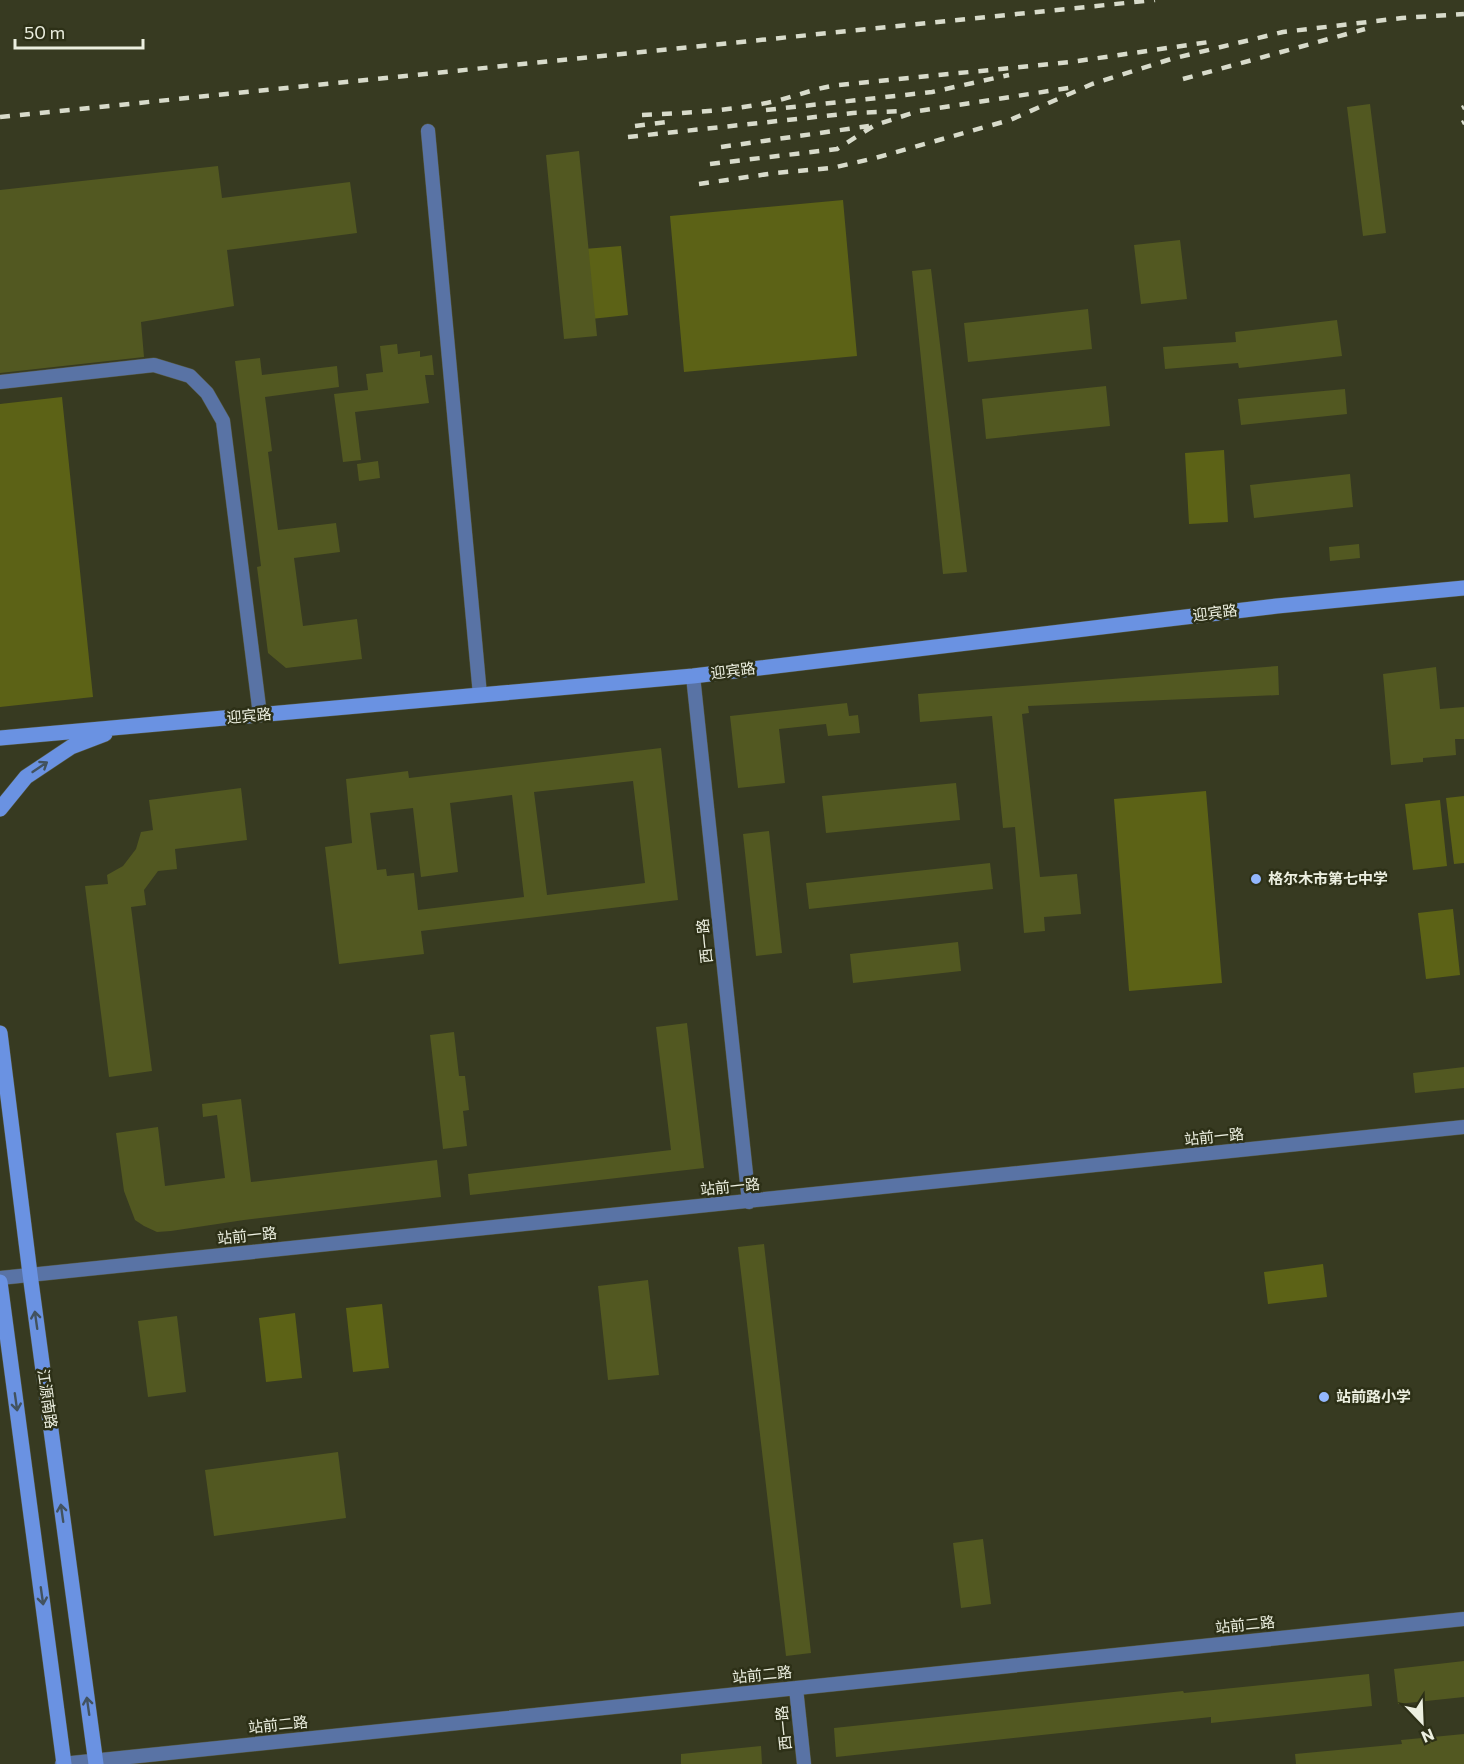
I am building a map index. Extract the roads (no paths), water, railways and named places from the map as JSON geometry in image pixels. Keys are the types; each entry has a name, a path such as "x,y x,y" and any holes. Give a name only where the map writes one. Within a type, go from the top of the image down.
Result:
{"main road":[{"name":"迎宾路","path":"0,738 693,676 1277,606 1464,588"},
{"path":"0,809 26,777 71,747 123,727"},
{"name":"江源南路","path":"0,1033 96,1762"},
{"name":"江源南路","path":"0,1280 63,1764"}],"street":[{"path":"428,131 480,695"},
{"path":"0,382 154,365 190,376 207,393 223,421 260,715"},
{"name":"西一路","path":"693,676 749,1202"},
{"name":"站前一路","path":"0,1280 30,1274 1464,1127"},
{"name":"站前二路","path":"63,1764 1464,1619"},
{"name":"西一路","path":"796,1688 804,1764"}],"railway":[{"path":"0,117 1155,0"},
{"path":"699,184 775,173 832,168 875,158 1010,120 1092,84 1171,59 1283,32 1402,18 1464,14"},
{"path":"1183,79 1365,29"},
{"path":"642,115 739,108 838,85 1071,62 1209,42"},
{"path":"766,110 932,92 1009,75"},
{"path":"710,164 837,149 875,125 919,111 1075,87"},
{"path":"628,137 853,113 904,111"},
{"path":"635,126 667,122"},
{"path":"721,147 869,126"}],"place":[{"name":"格尔木市第七中学","path":"1256,879"},
{"name":"站前路小学","path":"1324,1397"}]}
